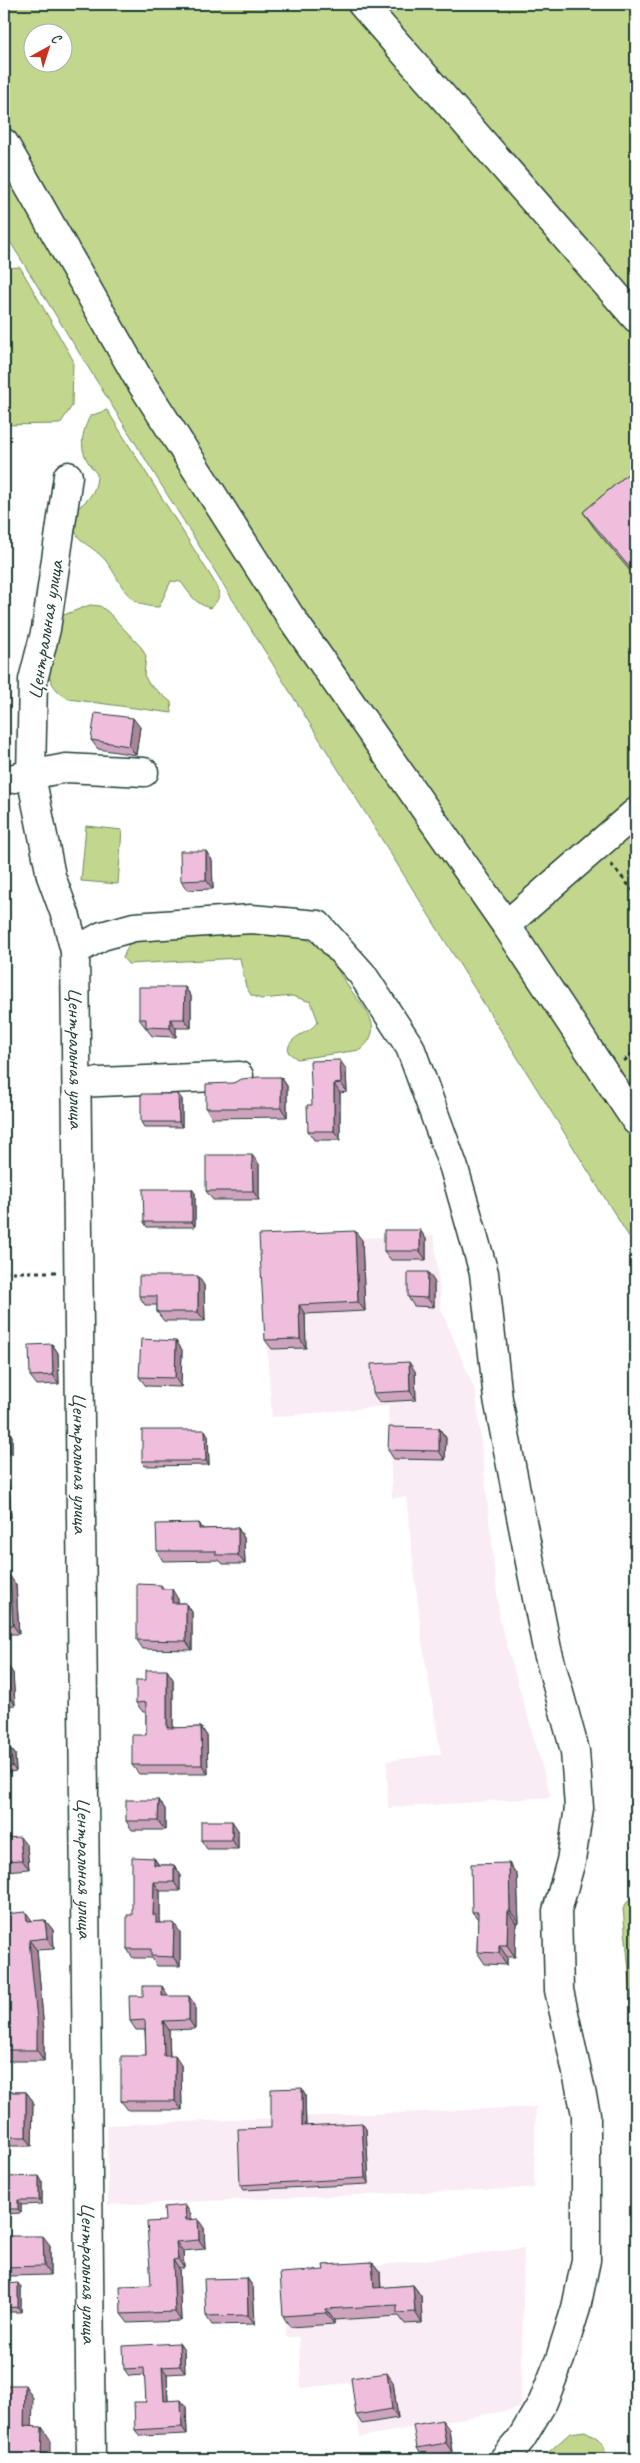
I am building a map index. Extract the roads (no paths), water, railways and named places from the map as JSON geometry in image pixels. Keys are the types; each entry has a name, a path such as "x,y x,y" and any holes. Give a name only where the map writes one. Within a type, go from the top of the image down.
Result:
{"street":[{"path":"362,4 636,318"},
{"path":"4,143 138,378 290,616 506,926 636,1121"},
{"name":"Центральная улица","path":"68,476 46,629 33,680 31,776 50,876 66,917 75,951 91,2459"},
{"path":"4,780 66,768 144,772"},
{"path":"506,926 636,812"},
{"path":"75,951 102,936 134,927 251,919 318,924 362,974 410,1047 460,1187 484,1273 498,1399 547,1648 575,1751 579,1808 571,1861 558,1911 559,1990 586,2114 586,2260 576,2308 560,2359 542,2402 520,2439 504,2459"},
{"path":"77,1083 239,1076"}]}
